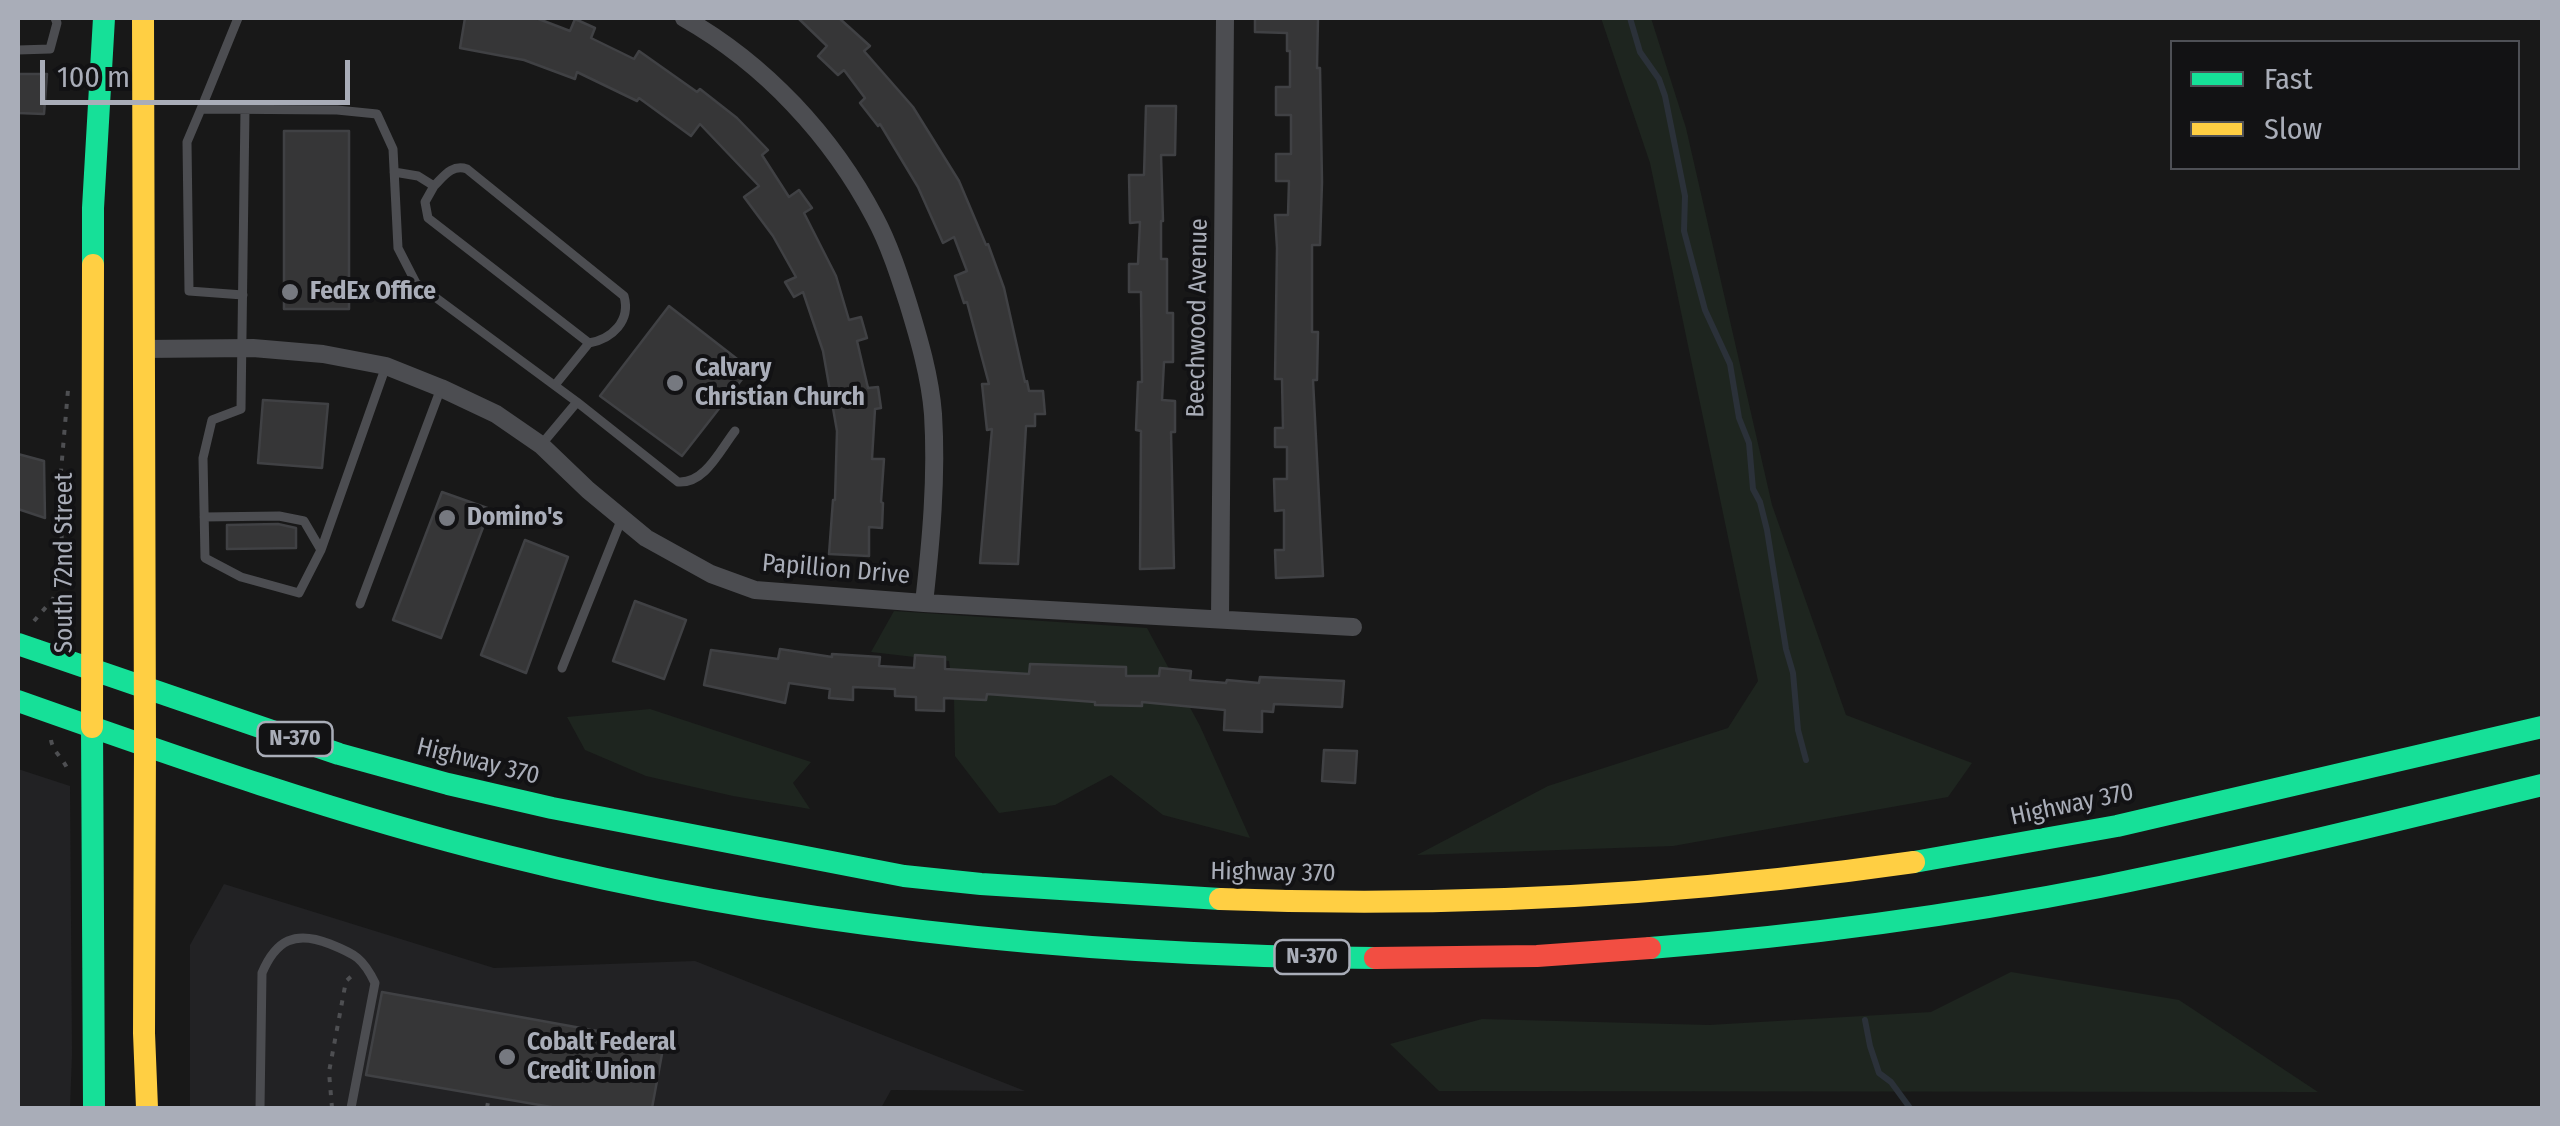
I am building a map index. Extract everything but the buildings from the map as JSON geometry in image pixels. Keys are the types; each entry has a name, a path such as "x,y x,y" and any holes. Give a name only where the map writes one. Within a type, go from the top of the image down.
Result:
{"main road":[{"name":"South 72nd Street","path":"94,1108 94,208 104,18"},
{"path":"143,18 144,1032 148,1108"},
{"name":"Highway 370","path":"18,644 143,690 366,762 580,814 906,876 1191,899 1493,901 1600,895 1721,885 1953,856 2076,834 2542,726"},
{"name":"N-370","path":"18,701 280,792 385,824 610,880 944,934 1196,954 1470,958 1624,951 1830,930 2091,889 2542,784"}],"street":[{"path":"684,18 741,55 792,102 845,167 877,221 922,347 933,412 931,527 924,603"},
{"name":"Beechwood Avenue","path":"1220,619 1225,18"},
{"name":"Papillion Drive","path":"142,349 242,348 324,354 386,366 496,414 541,445 646,538 711,574 755,590 1353,626"}],"lane":[{"path":"18,50 50,49 55,18"},
{"path":"238,18 188,142 189,292 243,295"},
{"path":"201,109 378,114 392,148 398,248 416,283 678,482 690,483 702,476 735,431"},
{"path":"245,109 241,409 212,420 203,458 205,558 241,577 299,593 320,550 386,366"},
{"path":"555,386 589,342 611,335 624,320 624,296 466,170 452,169 434,186 425,202 428,218 589,342"},
{"path":"394,172 418,176 434,186"},
{"path":"360,604 441,388"},
{"path":"541,445 577,402"},
{"path":"204,517 279,516 304,521 320,550"},
{"path":"562,668 622,518"},
{"path":"260,1108 262,973 268,957 280,944 298,937 318,939 357,954 375,983 351,1108"}],"path":[{"path":"34,621 54,599 62,574 61,471 69,385"},
{"path":"332,1108 329,1072 346,982 364,964"},
{"path":"487,1108 489,1096"}],"shaded area":[{"path":"1601,18 1651,18 1686,128 1772,505 1846,715 1972,763 1948,797 1673,846 1417,855 1548,786 1728,728 1758,681 1650,163"},
{"path":"894,611 1147,628 1200,726 1250,838 1163,815 1111,775 1055,805 999,813 955,756 949,661 871,652"},
{"path":"650,709 811,762 793,783 810,809 646,776 585,750 567,717"},
{"path":"18,769 70,786 70,1108 18,1108"},
{"path":"224,884 494,968 695,961 1025,1091 891,1090 881,1108 190,1108 190,945"},
{"path":"2011,972 2179,1000 2318,1092 1439,1091 1390,1044 1482,1019 1709,1025 1931,1012"}],"waterway":[{"path":"1630,18 1640,52 1659,79 1665,96 1685,196 1684,231 1705,310 1730,364 1739,418 1749,443 1753,489 1767,530 1806,760"},
{"path":"1865,1020 1879,1073 1891,1082 1910,1108"}],"traffic: fast":[{"path":"93,265 104,18"},
{"path":"18,644 339,754 552,808 904,876 1220,899"},
{"path":"18,701 383,822 507,856 721,902 829,919 1047,944 1375,958"},
{"path":"92,727 94,1108"},
{"path":"1914,862 2117,826 2542,727"},
{"path":"1650,948 1876,924 2044,897 2266,851 2542,785"}],"traffic: slow":[{"path":"143,18 145,745"},
{"path":"92,727 93,265"},
{"path":"145,745 147,1108"},
{"path":"1220,899 1394,902 1567,896 1741,883 1914,862"}],"traffic: jam":[{"path":"1375,958 1537,956 1650,948"}],"place":[{"name":"FedEx Office","path":"290,292"},
{"name":"Calvary Christian Church","path":"675,383"},
{"name":"Domino's","path":"447,518"},
{"name":"Cobalt Federal Credit Union","path":"507,1057"}]}
